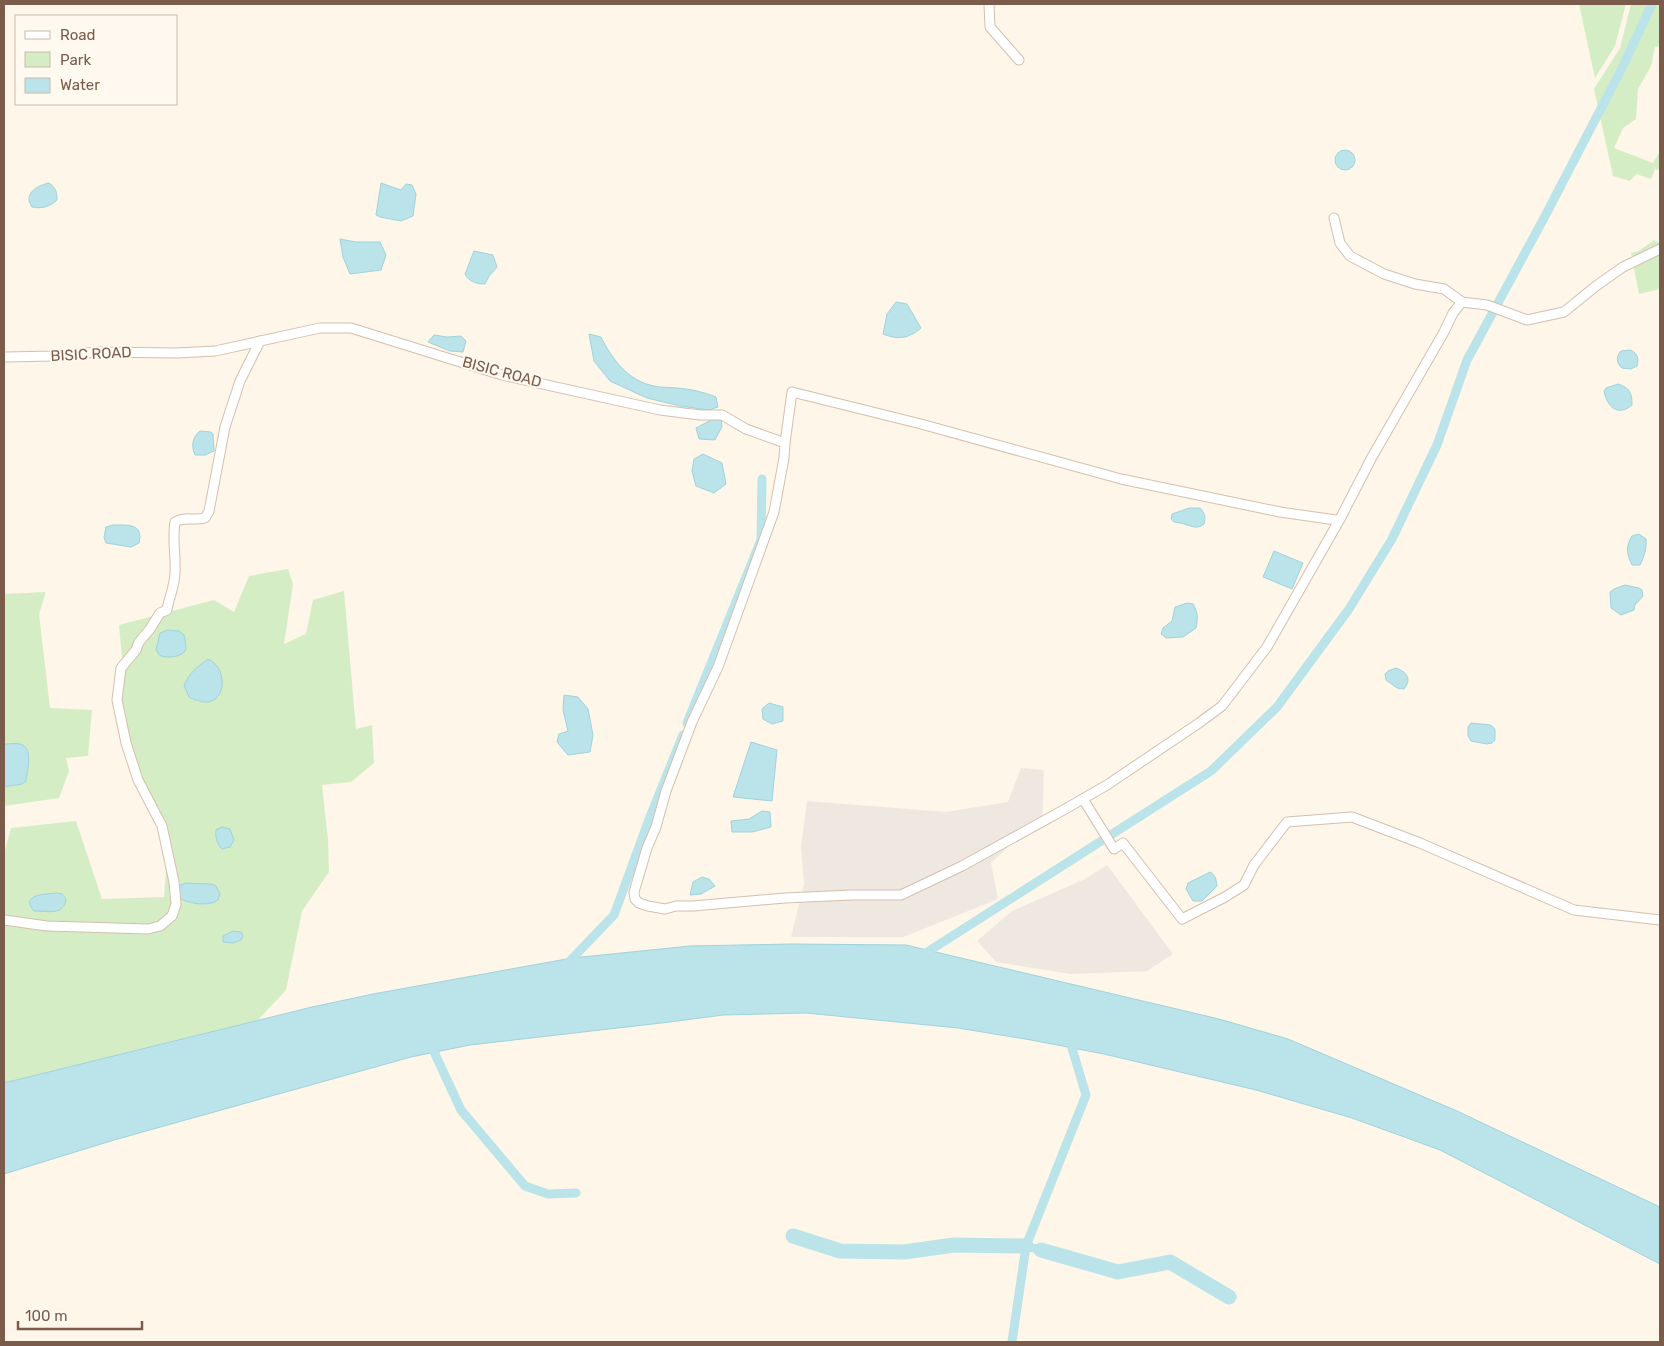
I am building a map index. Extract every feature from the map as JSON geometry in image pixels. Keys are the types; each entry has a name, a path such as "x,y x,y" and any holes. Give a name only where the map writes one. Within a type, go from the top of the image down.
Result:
{"street":[{"path":"989,4 990,27 1019,60"},
{"path":"1334,218 1340,243 1350,256 1384,274 1416,284 1444,289 1462,302 1488,305 1527,320 1564,312 1623,267 1660,250"},
{"path":"1340,519 1280,512 1121,480 949,431 792,392 784,458 774,512 718,666 692,722 666,790 656,827 647,848 634,892 635,899 639,903 648,906 665,909 676,906 784,898 901,895 962,866 1083,799 1222,706 1267,647 1340,519 1372,457 1444,332 1453,312 1462,302"},
{"name":"BISIC ROAD","path":"4,357 56,356 97,352 178,353 215,351 320,328 351,328 502,375 660,410 700,415 722,415 746,429 785,443"},
{"path":"4,920 47,926 148,928 160,926 172,916 176,904 174,882 162,826 138,780 126,744 117,700 121,668 136,650 139,642 150,630 160,613 167,610 174,589 176,572 173,533 175,522 180,519 199,520 205,518 225,427 240,381 260,341"},
{"path":"1083,799 1114,849 1123,843 1182,919 1244,885 1254,865 1287,822 1352,817 1420,843 1574,910 1660,920"}],"shaded area":[{"path":"1021,768 1044,770 1042,828 1011,844 991,863 998,899 903,937 791,937 804,884 801,847 807,801 946,812 1008,802"},
{"path":"1107,865 1173,954 1147,971 1071,974 996,962 977,941 1012,911 1085,879"}],"green space":[{"path":"1579,4 1626,4 1615,46 1595,78"},
{"path":"1631,4 1660,4 1660,43 1658,47 1655,47 1651,66 1638,89 1636,119 1623,128 1614,148 1653,163 1660,151 1660,169 1656,170 1653,164 1655,169 1651,179 1636,174 1630,181 1613,176 1594,89 1620,48"},
{"path":"1654,240 1660,243 1660,289 1639,294 1631,253 1639,251"},
{"path":"288,569 293,584 284,644 306,634 313,600 344,591 356,729 372,725 374,763 351,782 322,785 328,840 329,872 302,911 286,990 258,1020 4,1083 4,854 11,828 76,821 102,899 164,897 169,833 133,764 119,700 122,658 119,625 214,600 234,612 249,576","holes":["208,659 216,665 218,670 219,696 211,702 197,702","58,893 64,897 66,904 43,894"]},
{"path":"46,592 39,614 50,708 92,710 88,756 66,758 69,771 59,798 4,806 4,787 22,784 21,744 4,744 4,594"}],"water":[{"path":"1345,150 1352,153 1355,160 1352,167 1345,170 1338,167 1335,160 1338,153"},
{"path":"49,183 56,190 57,200 45,207 32,207 29,198 32,191"},
{"path":"381,183 401,190 406,184 412,185 416,194 413,216 401,221 376,215"},
{"path":"340,239 356,242 380,242 386,255 381,270 350,274 343,257"},
{"path":"474,251 493,255 497,267 485,284 474,282 465,274"},
{"path":"896,302 907,304 921,328 912,334 898,338 883,334 887,314"},
{"path":"589,334 601,337 616,361 636,379 657,387 687,389 711,395 716,397 718,407 709,410 680,406 647,398 610,381 594,361"},
{"path":"434,335 447,337 461,336 466,341 463,352 450,351 428,342"},
{"path":"1630,350 1637,356 1637,366 1631,369 1622,368 1617,360 1618,355 1621,351"},
{"path":"1618,384 1628,389 1631,397 1632,405 1622,410 1614,409 1610,406 1604,391 1606,388"},
{"path":"721,418 722,427 715,440 699,439 696,428 713,419"},
{"path":"200,431 213,434 214,451 205,455 195,455 193,442 195,436"},
{"path":"703,454 722,463 726,484 714,493 696,486 692,471 694,459"},
{"path":"1189,508 1200,508 1203,512 1205,520 1204,524 1200,527 1174,522 1171,519 1172,514"},
{"path":"113,525 133,526 139,532 139,543 131,547 106,543 104,537 106,527"},
{"path":"1639,534 1646,539 1645,552 1640,565 1632,565 1628,554 1628,544 1632,536"},
{"path":"1274,551 1303,563 1292,589 1263,577"},
{"path":"1625,585 1639,588 1642,590 1643,596 1635,605 1634,610 1621,615 1611,608 1610,592"},
{"path":"1187,603 1193,604 1196,610 1196,628 1183,637 1166,638 1161,634 1163,628 1172,621 1175,607"},
{"path":"168,630 179,631 184,635 186,650 181,655 164,657 159,655 156,650 160,633"},
{"path":"208,659 215,664 220,672 221,689 218,697 211,701 202,702 189,697 184,686 188,677"},
{"path":"1396,668 1407,676 1408,682 1404,689 1397,688 1386,680 1385,674"},
{"path":"564,695 578,697 588,709 593,735 590,752 568,755 557,742 559,734 568,731 563,710"},
{"path":"769,703 783,707 783,721 772,724 763,719 762,709"},
{"path":"1471,723 1491,725 1495,729 1495,740 1487,744 1471,741 1468,736 1468,727"},
{"path":"751,742 777,750 772,801 733,797"},
{"path":"4,744 20,744 27,750 29,760 26,781 22,784 4,787"},
{"path":"762,811 770,812 771,827 752,832 732,832 731,821 749,819"},
{"path":"222,827 230,829 234,840 230,847 222,849 216,838 216,830"},
{"path":"1210,872 1215,876 1217,886 1202,901 1193,901 1186,889 1188,883"},
{"path":"702,877 709,879 715,886 701,894 690,895 693,882"},
{"path":"186,883 216,886 220,894 218,900 204,904 192,903 178,897 178,886"},
{"path":"62,894 66,899 65,904 59,910 49,912 34,911 30,905 32,898 36,896"},
{"path":"233,931 241,932 243,936 241,940 233,943 223,942 223,936"},
{"path":"792,944 906,945 1219,1019 1288,1039 1457,1111 1660,1207 1660,1264 1440,1150 1352,1118 1256,1090 1104,1054 958,1028 806,1013 723,1015 470,1045 411,1057 114,1140 4,1174 4,1083 312,1007 572,958 690,946"}],"waterway":[{"path":"921,956 1211,771 1277,707 1349,609 1392,539 1437,445 1467,360 1621,70 1652,4"},
{"path":"687,723 761,540 762,479"},
{"path":"564,967 614,915 648,822 683,735"},
{"path":"1041,1250 1026,1246 1086,1095 1072,1048 1071,1035"},
{"path":"429,1041 461,1110 525,1186 548,1194 576,1193"},
{"path":"793,1236 840,1251 904,1252 954,1245 1026,1246"},
{"path":"1012,1342 1026,1246"},
{"path":"1041,1250 1118,1272 1170,1262 1229,1297"}]}
